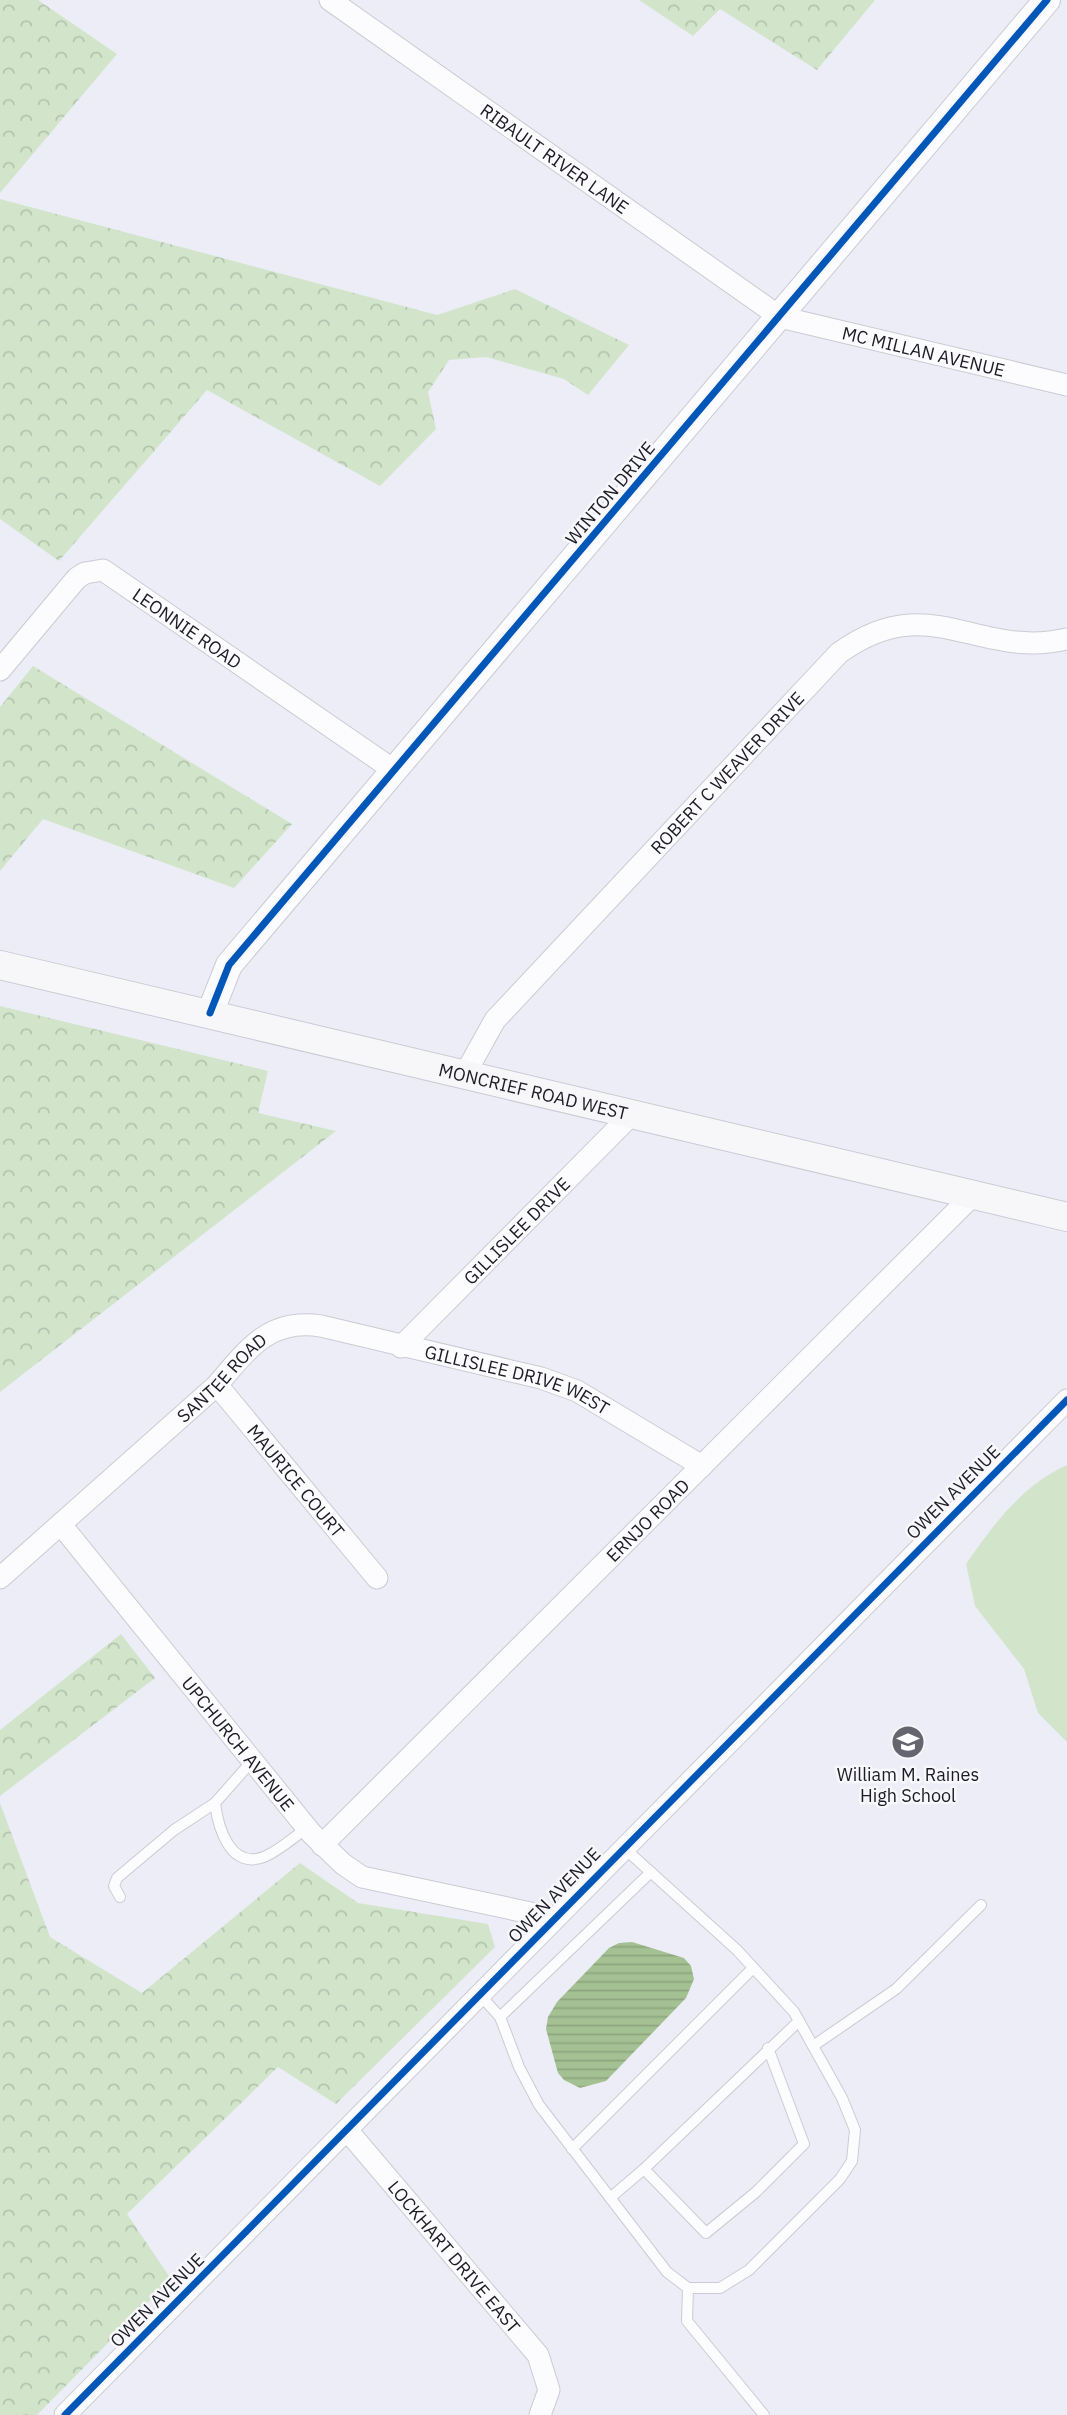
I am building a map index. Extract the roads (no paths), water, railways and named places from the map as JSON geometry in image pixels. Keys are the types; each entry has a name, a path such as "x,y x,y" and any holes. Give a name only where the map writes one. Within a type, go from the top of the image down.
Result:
{"main road":[{"name":"MONCRIEF ROAD WEST","path":"0,965 1067,1217"}],"street":[{"name":"RIBAULT RIVER LANE","path":"330,0 780,317"},
{"path":"1017,35 1028,0"},
{"name":"WINTON DRIVE","path":"209,1013 229,965 1046,0"},
{"name":"MC MILLAN AVENUE","path":"780,317 1067,385"},
{"name":"LEONNIE ROAD","path":"0,670 77,578 85,573 103,570 395,771"},
{"name":"ROBERT C WEAVER DRIVE","path":"465,1074 495,1020 839,653 861,637 906,624 928,623 1024,645 1067,639"},
{"name":"GILLISLEE DRIVE","path":"401,1347 632,1114"},
{"name":"ERNJO ROAD","path":"322,1845 972,1196"},
{"name":"SANTEE ROAD","path":"62,1526 216,1385 241,1357 280,1326 321,1326"},
{"name":"GILLISLEE DRIVE WEST","path":"321,1326 541,1378 578,1391 702,1466"},
{"name":"MAURICE COURT","path":"216,1385 377,1578"},
{"name":"OWEN AVENUE","path":"65,2415 1067,1399"},
{"path":"0,1578 62,1526"},
{"name":"UPCHURCH AVENUE","path":"62,1526 307,1828 322,1845 362,1877 554,1918"},
{"name":"LOCKHART DRIVE EAST","path":"347,2130 538,2355 549,2390 540,2415"}],"lane":[{"path":"120,1897 114,1886 117,1878 174,1830 215,1803 253,1760"},
{"path":"215,1803 223,1840 234,1852 249,1857 264,1857 307,1828"},
{"path":"480,1995 500,2017 519,2067 539,2105 667,2272 688,2288 720,2288 748,2270 840,2179 852,2161 855,2130 842,2098 799,2021 753,1968 623,1847"},
{"path":"500,2017 651,1872"},
{"path":"813,2046 895,1989 981,1905"},
{"path":"572,2149 753,1968"},
{"path":"610,2198 799,2021"},
{"path":"644,2169 706,2232 756,2192 804,2144 768,2048"},
{"path":"688,2288 687,2321 764,2415"}],"place":[{"name":"William M. Raines High School","path":"908,1742"}]}
